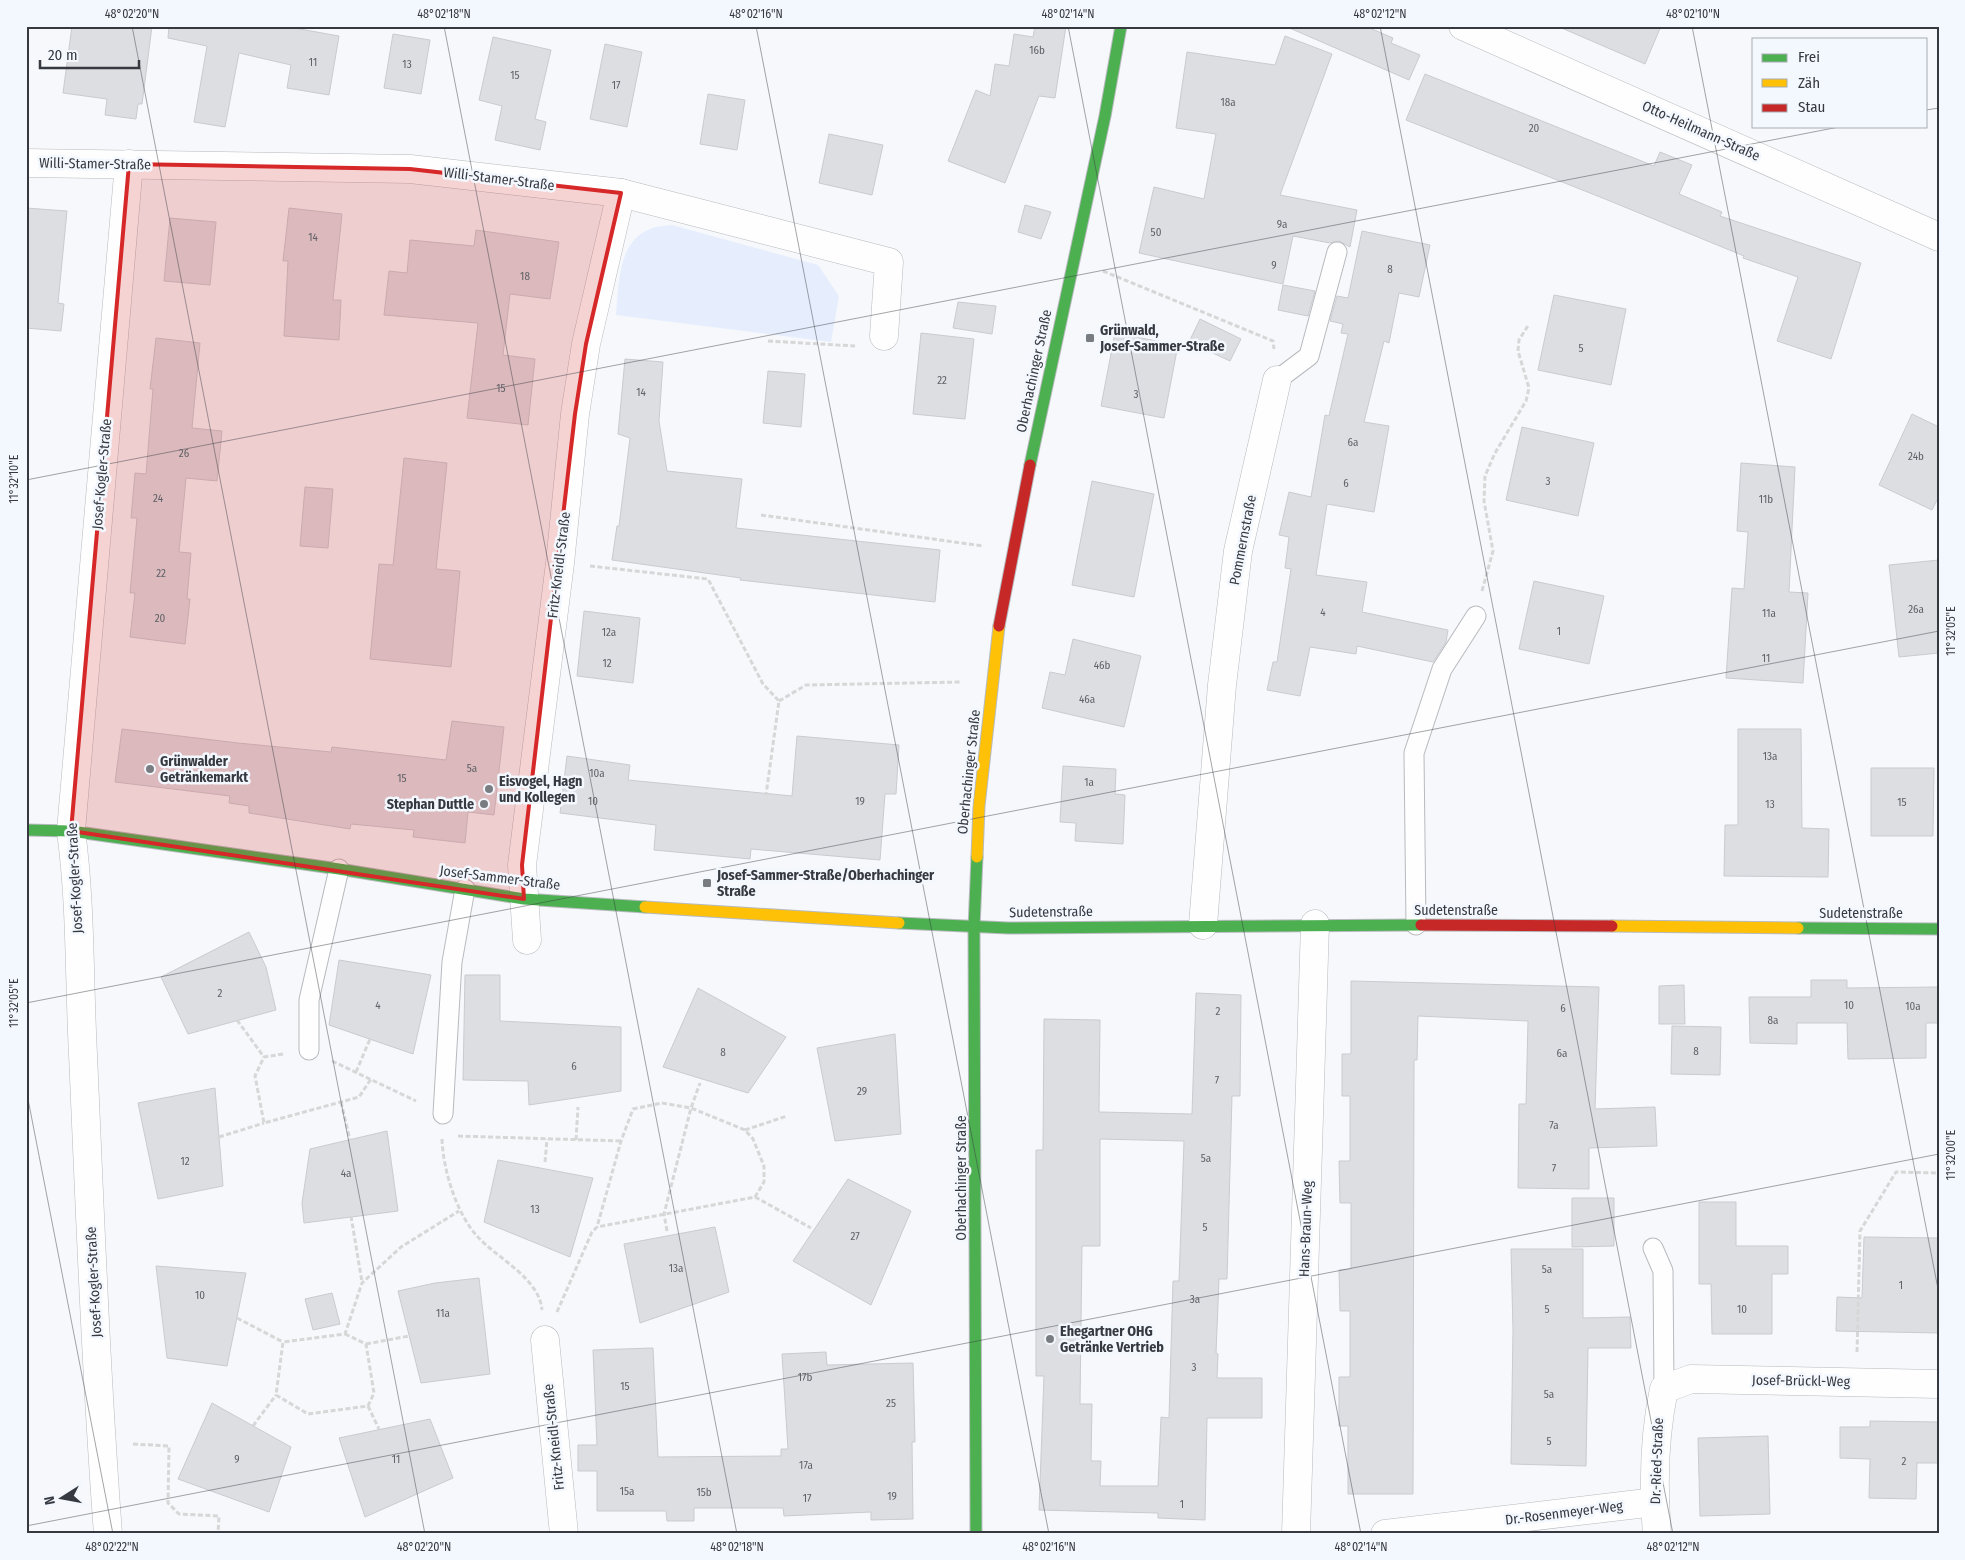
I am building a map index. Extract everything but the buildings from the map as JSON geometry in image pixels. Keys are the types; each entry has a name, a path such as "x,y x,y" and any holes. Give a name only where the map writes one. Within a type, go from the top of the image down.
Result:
{"street":[{"name":"Oberhachinger Straße","path":"976,1534 974,928 977,834 1000,621 1044,394 1105,116 1121,26"},
{"name":"Otto-Heilmann-Straße","path":"1463,26 1939,236"},
{"name":"Willi-Stamer-Straße","path":"26,163 410,169 621,193 889,262 884,336"},
{"name":"Josef-Kogler-Straße","path":"108,1534 93,1268 76,869 71,831 128,164"},
{"name":"Fritz-Kneidl-Straße","path":"527,940 522,866 560,563 575,414 586,344 621,193"},
{"name":"Pommernstraße","path":"1203,925 1222,685 1238,552 1277,380"},
{"name":"Josef-Sammer-Straße","path":"26,830 71,831 339,869 524,899 974,928"},
{"name":"Sudetenstraße","path":"974,928 1315,924 1939,928"},
{"name":"Hans-Braun-Weg","path":"1296,1534 1315,924"},
{"name":"Fritz-Kneidl-Straße","path":"545,1340 564,1534"},
{"name":"Josef-Brückl-Weg","path":"1664,1389 1691,1380 1939,1384"},
{"name":"Dr.-Ried-Straße","path":"1657,1534 1654,1502 1657,1421 1664,1389"},
{"name":"Dr.-Rosenmeyer-Weg","path":"1385,1534 1654,1502"}],"lane":[{"path":"1277,380 1309,356 1337,252"},
{"path":"1416,924 1414,753 1442,670 1476,616"},
{"path":"309,1050 309,1000 339,869"},
{"path":"443,1114 452,962 465,889"},
{"path":"1653,1248 1663,1272 1664,1389"}],"path":[{"path":"1103,272 1273,341 1277,380"},
{"path":"1476,616 1493,551 1484,501 1485,476 1496,452 1526,401 1529,388 1518,351 1518,340 1529,324"},
{"path":"768,341 865,347 884,336"},
{"path":"761,515 986,546"},
{"path":"560,563 708,579 764,684 779,701 766,795"},
{"path":"779,701 806,685 949,682"},
{"path":"237,1020 264,1057"},
{"path":"356,1072 370,1040"},
{"path":"264,1057 309,1050 443,1114 443,1153 459,1211 477,1236 519,1272 541,1301 545,1340"},
{"path":"264,1057 255,1076 264,1123"},
{"path":"219,1137 360,1097 371,1080"},
{"path":"667,1231 664,1214 691,1108 700,1083"},
{"path":"341,1102 350,1140"},
{"path":"597,1228 621,1141 632,1109 662,1102 691,1108 744,1130 753,1139 764,1166 764,1182 755,1197"},
{"path":"576,1140 578,1107"},
{"path":"744,1130 787,1116"},
{"path":"442,1136 621,1141"},
{"path":"545,1162 547,1139"},
{"path":"1856,1382 1860,1231 1896,1172 1939,1173"},
{"path":"545,1340 592,1232 597,1228 755,1197 811,1228"},
{"path":"362,1283 401,1247 459,1211"},
{"path":"345,1334 362,1283 351,1216"},
{"path":"237,1318 284,1342 345,1334 366,1344 409,1336"},
{"path":"253,1426 276,1395 284,1342"},
{"path":"366,1344 374,1394 368,1406"},
{"path":"276,1395 308,1414 368,1406"},
{"path":"368,1406 379,1429"},
{"path":"169,1446 168,1503 179,1514 219,1516 218,1534"}],"highlighted area":[{"path":"129,164 410,169 621,193 586,344 575,414 522,865 524,899 71,831"}],"shaded area":[{"path":"672,225 818,265 839,296 831,342 616,315 622,264 632,242 641,234 653,228"}],"traffic: fast":[{"path":"1030,465 1105,116 1121,26"},
{"path":"26,830 71,831 339,869 524,899 645,907"},
{"path":"976,1534 974,928 977,857"},
{"path":"899,923 1008,928 1421,925"},
{"path":"1798,928 1939,929"}],"traffic: slow":[{"path":"977,857 979,806 999,626"},
{"path":"645,907 899,923"},
{"path":"1612,926 1798,928"}],"traffic: jam":[{"path":"999,626 1030,465"},
{"path":"1421,925 1612,926"}],"place":[{"name":"Grünwald, Josef-Sammer-Straße","path":"1090,338"},
{"name":"Grünwalder Getränkemarkt","path":"150,769"},
{"name":"Eisvogel, Hagn und Kollegen","path":"489,789"},
{"name":"Stephan Duttle","path":"484,804"},
{"name":"Josef-Sammer-Straße/Oberhachinger Straße","path":"707,883"},
{"name":"Ehegartner OHG Getränke Vertrieb","path":"1050,1339"}]}
